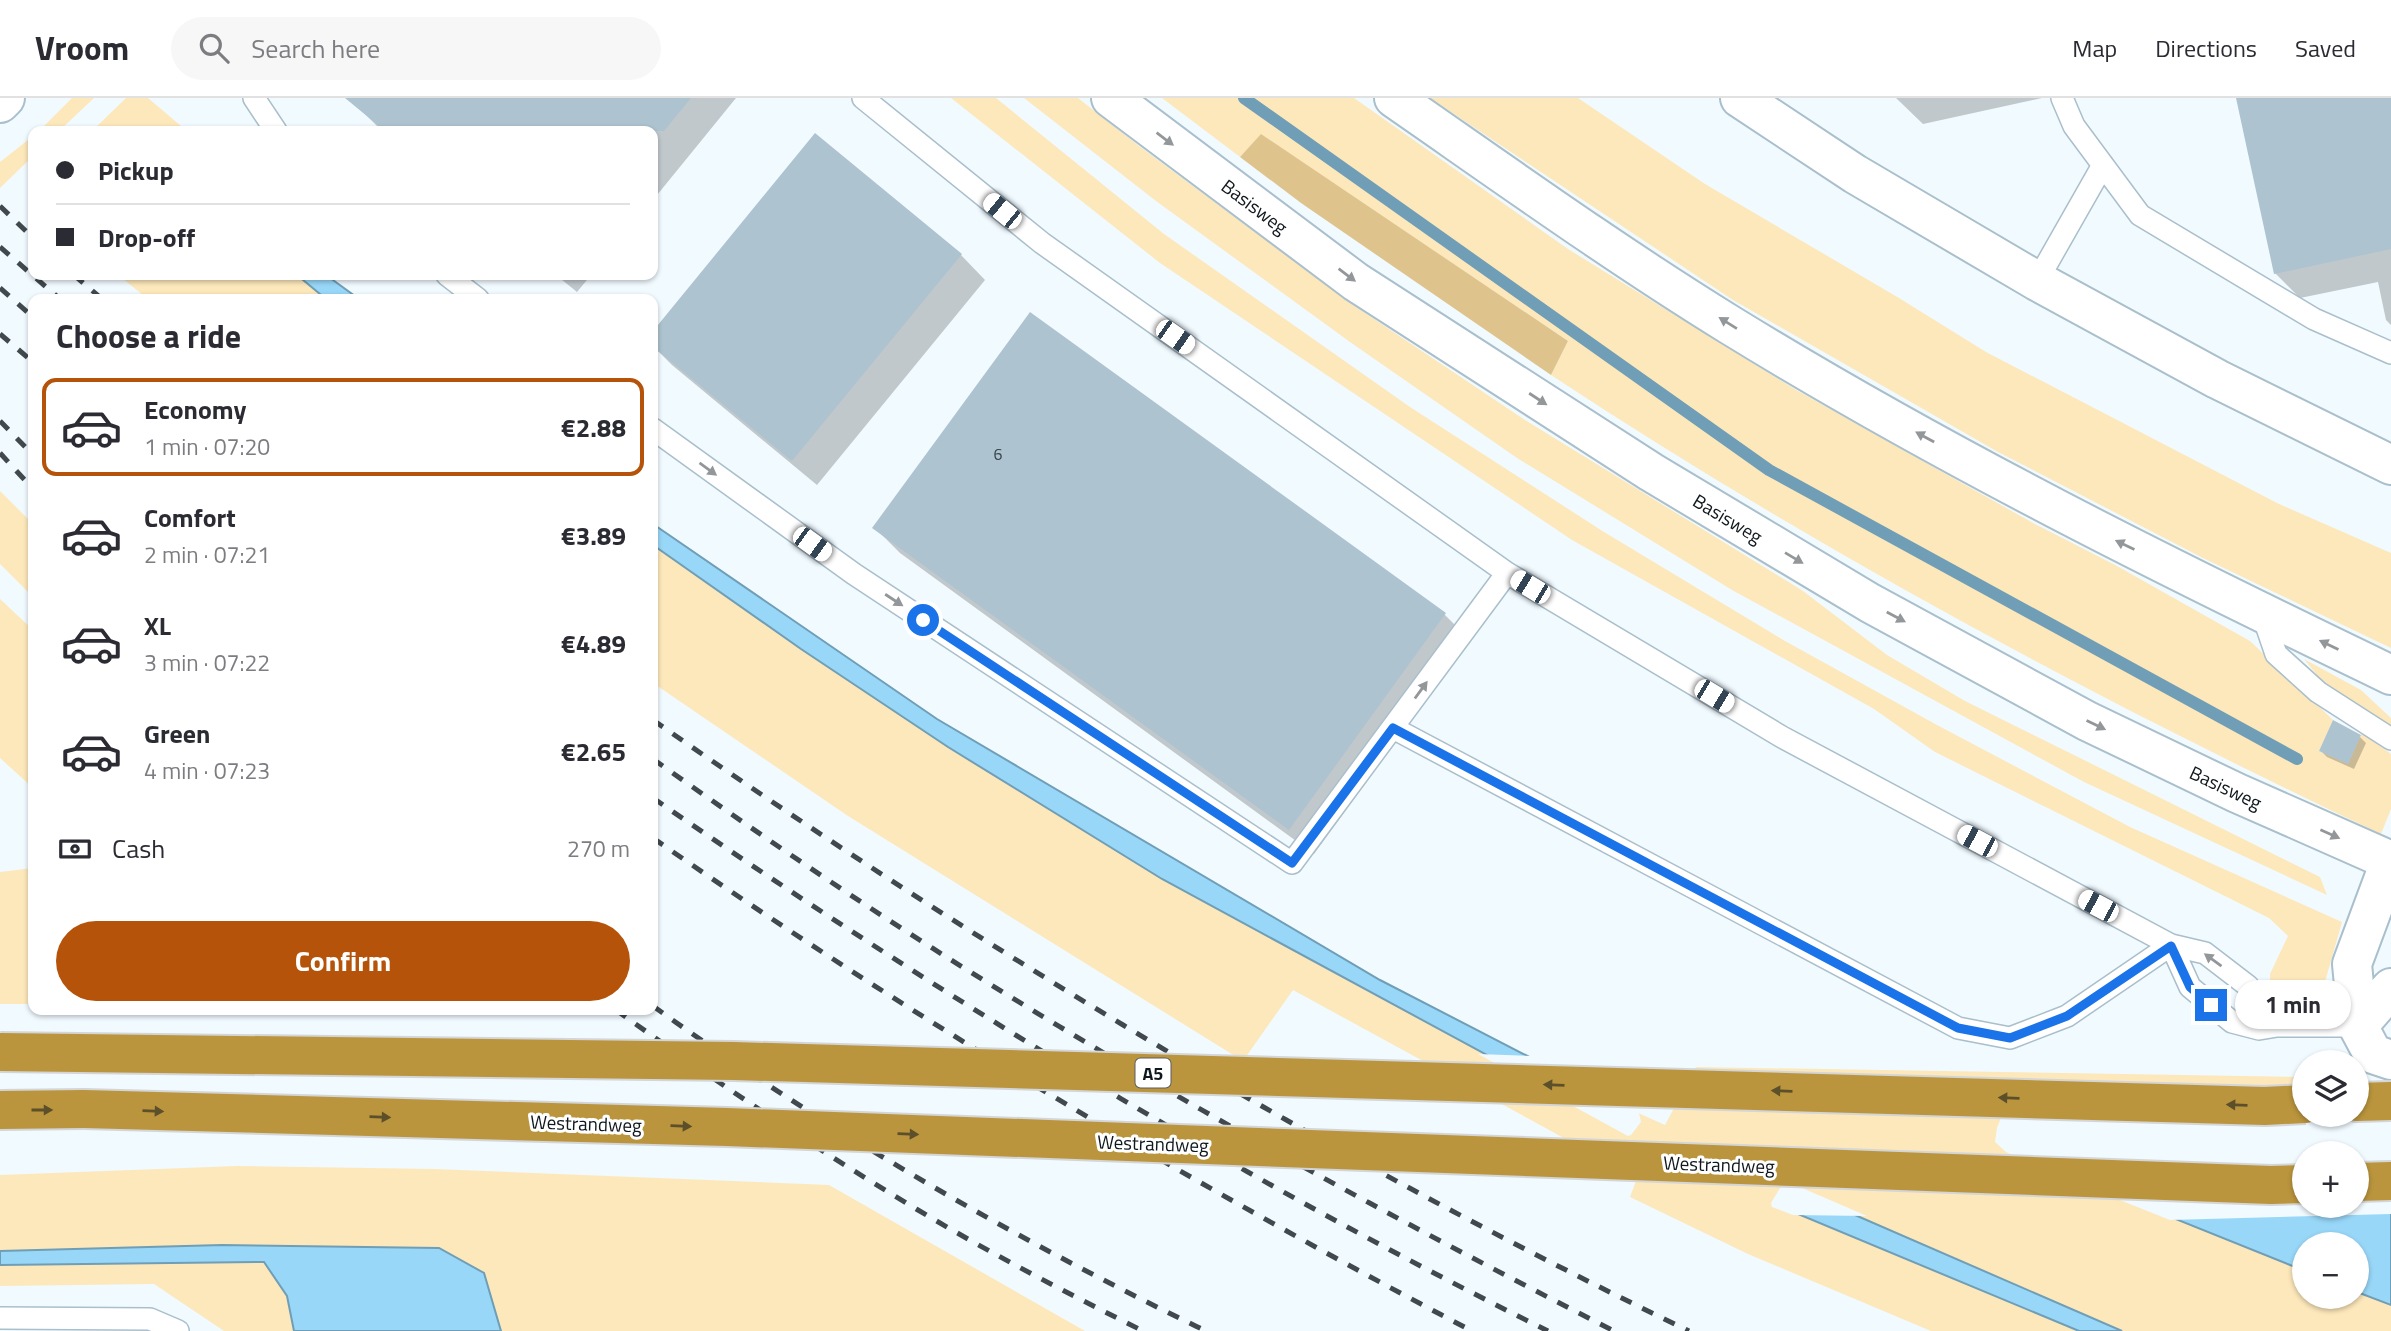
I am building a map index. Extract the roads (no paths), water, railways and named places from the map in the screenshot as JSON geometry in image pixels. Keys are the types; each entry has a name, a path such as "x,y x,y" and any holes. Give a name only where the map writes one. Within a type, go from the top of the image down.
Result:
{"highway":[{"name":"A5","path":"0,1052 734,1060 2265,1106 2292,1105"},
{"path":"2369,1102 2391,1101"},
{"name":"Westrandweg","path":"0,1110 713,1126 2292,1184"},
{"path":"2369,1182 2391,1181"}],"main road":[{"path":"0,103 5,98"},
{"name":"Basisweg","path":"1111,98 1356,282 1651,472 1870,603 2087,721 2237,793 2391,860 2352,964 2358,1026 2373,1054 2391,1060"},
{"path":"1394,98 1582,228 1761,343 1869,406 2067,516 2391,675"},
{"path":"1740,98 1855,174 2037,281 2217,379 2391,465"},
{"path":"2358,1026 2391,988"}],"lane":[{"path":"254,98 273,126"},
{"path":"863,98 1042,243 1507,573 1782,737 2171,946 2206,953 2248,986 2277,1026"},
{"path":"2062,98 2074,126 2140,215 2314,319 2391,353"},
{"path":"2037,281 2103,165"},
{"path":"453,280 472,294"},
{"path":"658,433 854,574 1292,863 1507,573"},
{"path":"2263,613 2276,654 2318,692 2391,739"},
{"path":"1393,728 1958,1028 2010,1038 2067,1016 2171,946"},
{"path":"2171,946 2190,987 2232,1022 2259,1029 2277,1026 2358,1026"},
{"path":"0,1318 150,1319 178,1331"}],"water":[{"path":"303,280 333,280 352,294 320,294"},
{"path":"658,527 937,719 1380,980 1636,1112 1629,1132 1162,879 948,747 801,649 658,549"},
{"path":"2391,1112 2391,1305 2369,1297 2369,1232 2292,1232 2292,1266 2029,1160 2292,1117 2292,1127 2369,1127 2369,1114"},
{"path":"1786,1185 2122,1331 2079,1331 1774,1204"},
{"path":"222,1245 439,1248 484,1273 501,1331 294,1331 287,1296 264,1262 0,1265 0,1251"}],"waterway":[{"path":"1244,98 1769,470 2297,759"}],"railway":[{"path":"0,206 28,233"},
{"path":"0,247 28,271"},
{"path":"38,280 54,294"},
{"path":"80,280 96,294"},
{"path":"0,288 28,313"},
{"path":"0,334 28,358"},
{"path":"0,421 28,450"},
{"path":"0,453 28,484"},
{"path":"658,723 903,888 1159,1046 1421,1194 1689,1331"},
{"path":"658,762 872,909 990,984 1165,1089 1343,1189 1614,1331"},
{"path":"658,801 869,943 1091,1081 1317,1210 1548,1331"},
{"path":"658,841 852,971 1055,1097 1261,1217 1472,1331"},
{"path":"658,1009 786,1096 922,1180 1063,1259 1206,1331"},
{"path":"623,1015 760,1110 908,1204 1024,1270 1143,1331"}]}
